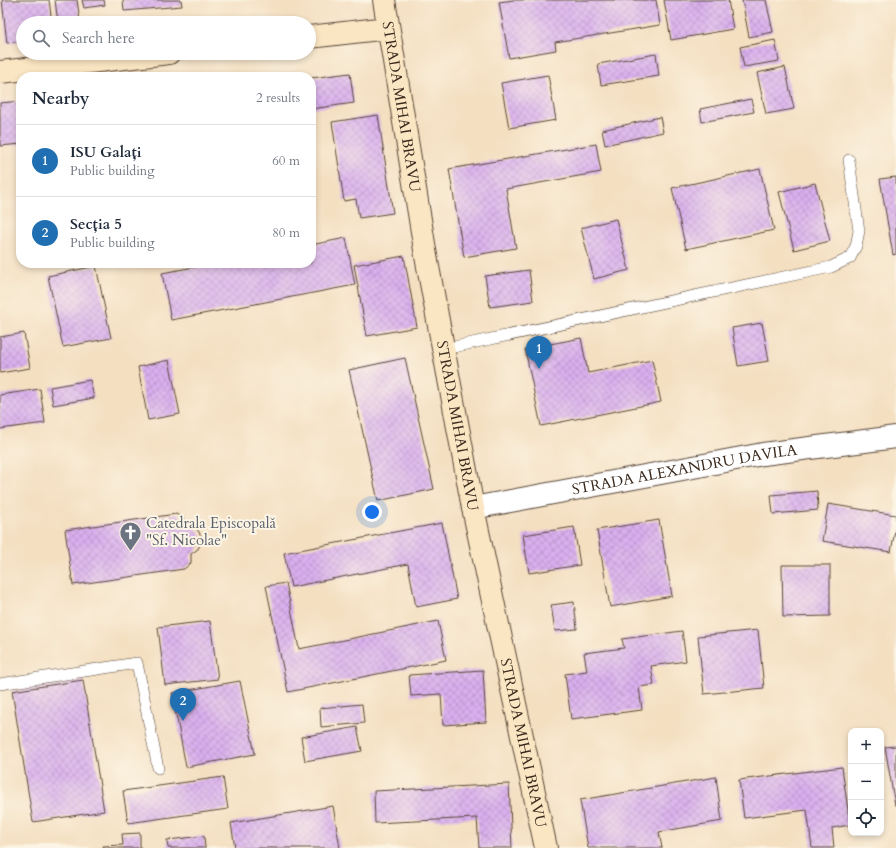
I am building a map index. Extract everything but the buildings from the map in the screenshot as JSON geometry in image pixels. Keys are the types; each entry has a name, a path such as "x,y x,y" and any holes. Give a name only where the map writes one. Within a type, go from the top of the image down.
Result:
{"street":[{"name":"STRADA MIHAI BRAVU","path":"384,0 426,256 473,508 546,848"},
{"path":"316,36 388,28"},
{"path":"0,72 107,60"},
{"name":"STRADA ALEXANDRU DAVILA","path":"473,508 763,454 896,437"}],"lane":[{"path":"444,349 831,267 850,258 856,246 859,231 849,160"},
{"path":"0,684 137,663 158,768"}],"place":[{"name":"ISU Galați","path":"539,369"},
{"name":"Catedrala Episcopală \"Sf. Nicolae\"","path":"131,552"},
{"name":"Secția 5","path":"183,721"}]}
